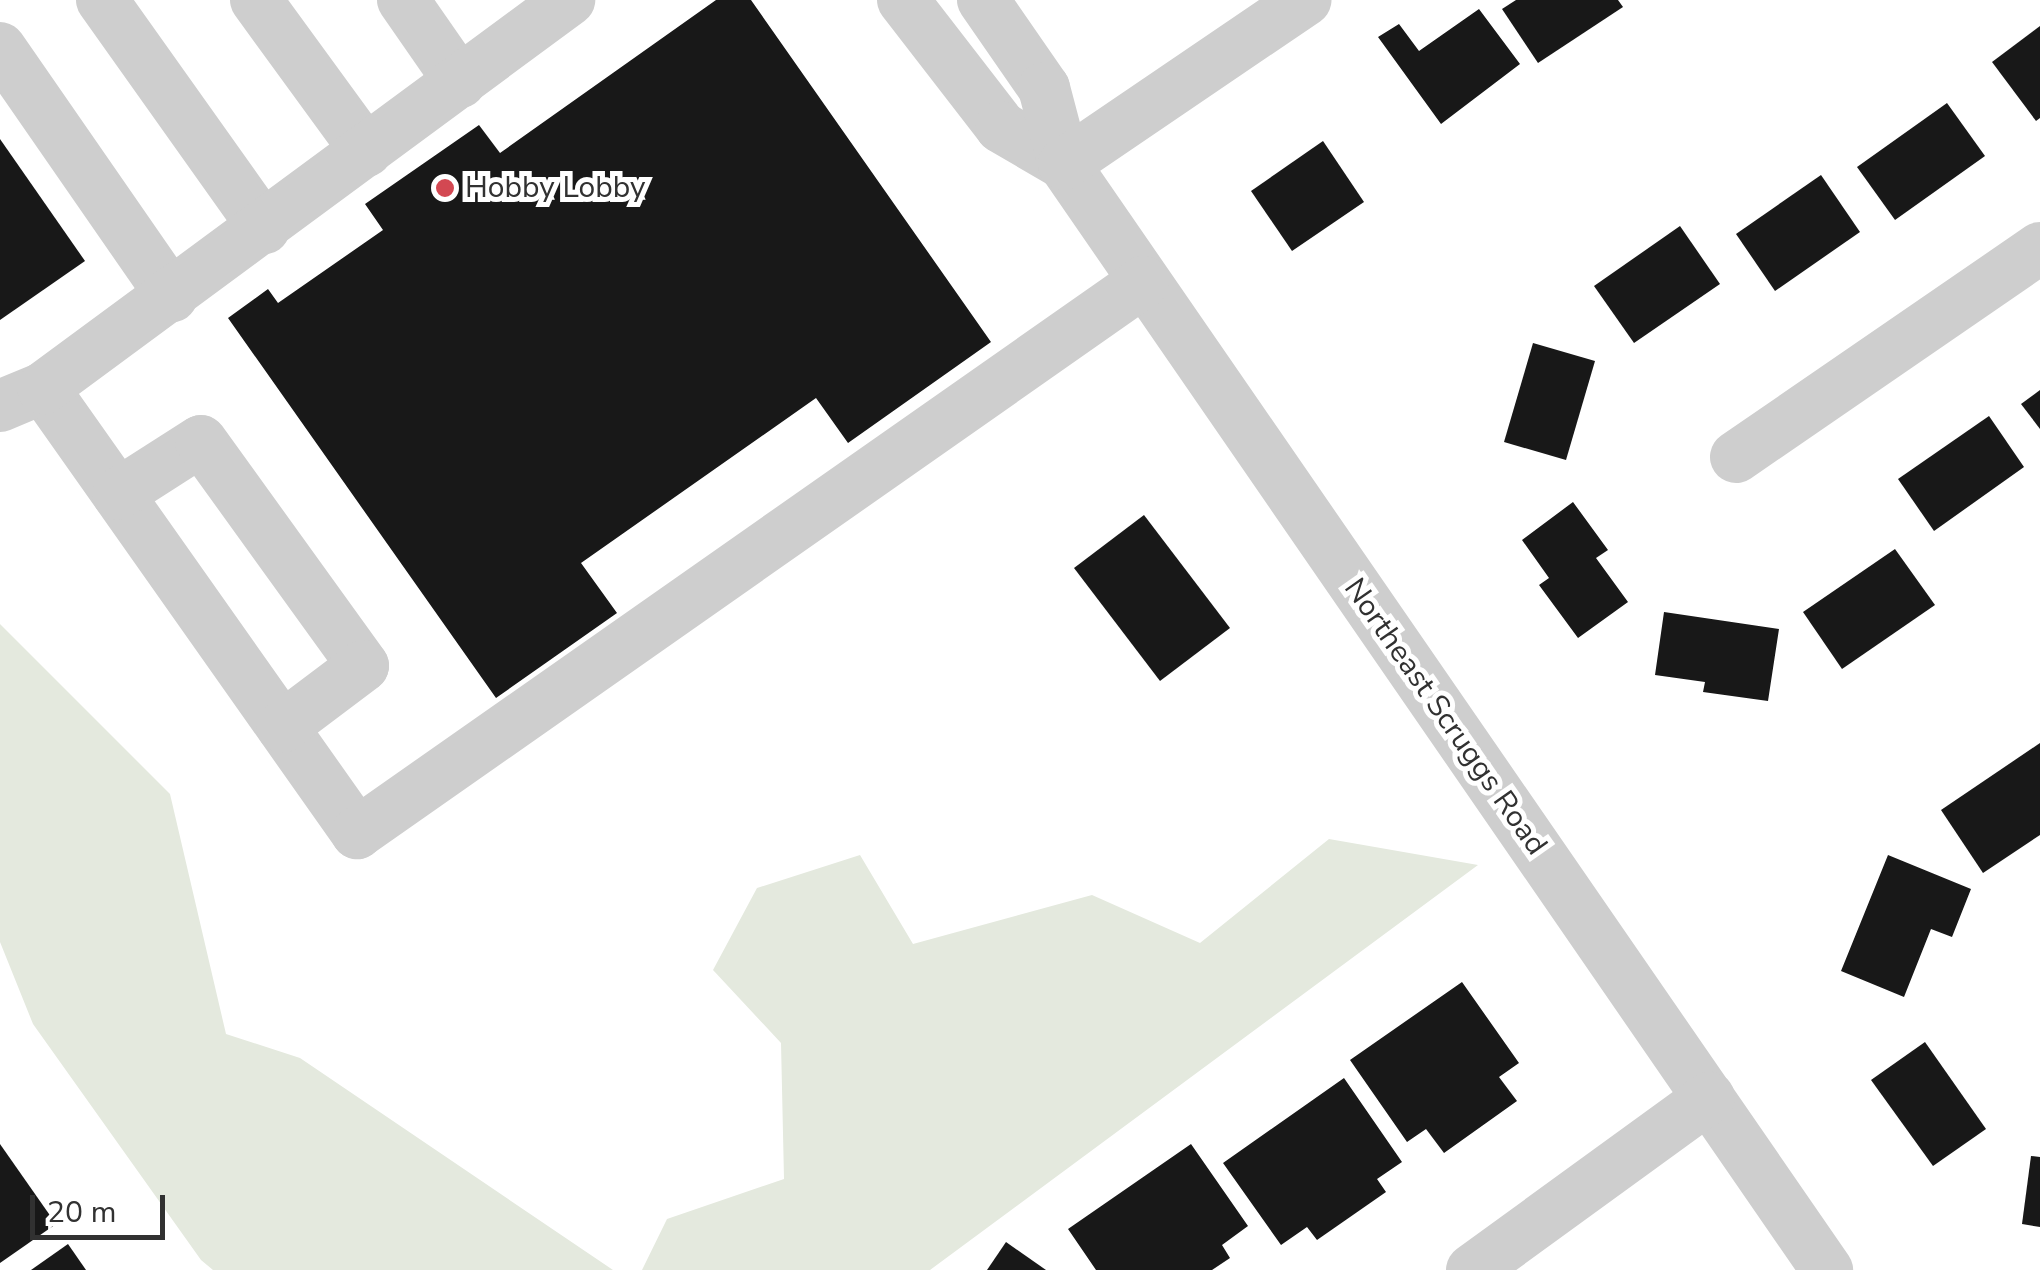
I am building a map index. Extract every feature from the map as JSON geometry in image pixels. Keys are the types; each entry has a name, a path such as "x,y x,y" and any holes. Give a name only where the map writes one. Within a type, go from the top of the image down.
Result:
{"street":[{"path":"102,0 264,228"},
{"path":"256,0 366,151"},
{"path":"402,0 460,82"},
{"name":"Northeast Scruggs Road","path":"902,0 1001,126 1064,164"},
{"name":"Northeast Scruggs Road","path":"983,0 1044,88 1064,164 1828,1270"},
{"path":"1064,164 1304,0"},
{"path":"560,3 172,296 22,397 118,494 357,833 1144,282"},
{"path":"0,48 172,296"},
{"path":"1736,457 2040,248"},
{"path":"118,494 201,442 363,666 282,727"},
{"path":"1472,1270 1709,1098"}],"shaded area":[{"path":"0,624 170,794 226,1034 300,1058 613,1270 213,1270 201,1260 33,1024 0,942"},
{"path":"1329,839 1478,865 930,1270 642,1270 667,1219 784,1179 781,1043 713,970 757,888 860,855 913,944 1092,895 1200,943"}],"building":[{"path":"716,0 751,0 991,342 848,443 816,398 581,563 617,613 496,698 228,318 268,289 278,303 383,230 365,204 479,125 500,153"},
{"path":"1516,0 1618,0 1623,7 1538,63 1502,9"},
{"path":"1479,9 1520,64 1441,124 1378,37 1399,24 1419,51"},
{"path":"2040,26 2040,118 2036,121 1992,62"},
{"path":"1947,103 1985,156 1895,220 1857,167"},
{"path":"0,139 85,261 0,320"},
{"path":"1323,141 1364,202 1292,251 1251,191"},
{"path":"1821,175 1860,232 1775,291 1736,234"},
{"path":"1680,226 1720,284 1634,343 1594,286"},
{"path":"1533,343 1595,361 1566,460 1504,442"},
{"path":"2040,390 2040,429 2021,404"},
{"path":"1989,416 2024,467 1934,531 1898,479"},
{"path":"1573,502 1608,550 1596,558 1628,602 1578,638 1539,585 1549,578 1522,540"},
{"path":"1144,515 1230,628 1160,681 1074,568"},
{"path":"1895,549 1935,605 1842,669 1803,612"},
{"path":"1664,612 1779,629 1768,701 1703,692 1705,682 1655,675"},
{"path":"2040,743 2040,835 1983,873 1941,810"},
{"path":"1888,855 1971,889 1952,937 1931,929 1904,997 1841,971"},
{"path":"1462,982 1519,1063 1499,1077 1517,1101 1444,1153 1426,1129 1407,1142 1350,1060"},
{"path":"1925,1042 1986,1129 1933,1166 1871,1080"},
{"path":"1344,1078 1402,1162 1377,1179 1386,1192 1317,1240 1307,1227 1281,1245 1223,1163"},
{"path":"0,1144 56,1224 0,1263"},
{"path":"1191,1144 1248,1226 1222,1245 1230,1258 1212,1270 1096,1270 1068,1229"},
{"path":"2031,1156 2040,1157 2040,1227 2022,1224"},
{"path":"1006,1242 1046,1270 987,1270"},
{"path":"68,1244 86,1270 31,1270"}],"place":[{"name":"Hobby Lobby","path":"445,188"}]}
